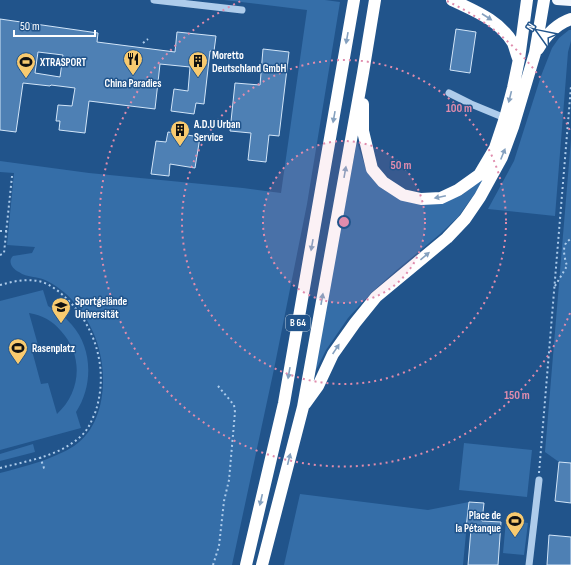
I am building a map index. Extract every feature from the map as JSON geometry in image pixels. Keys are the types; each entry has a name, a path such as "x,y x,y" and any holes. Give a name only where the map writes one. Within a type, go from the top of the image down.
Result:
{"highway":[{"name":"B 64","path":"246,565 284,403 354,0"},
{"name":"B 64","path":"262,565 303,407 375,0"},
{"path":"452,0 482,14 494,22 505,32 513,44 519,59"},
{"path":"363,73 363,131 372,169 383,182 403,196 421,199 441,198 458,190 479,175 495,148 505,118 519,59 527,0"},
{"path":"303,407 318,386 333,354 376,297 447,238 465,219 480,197 502,158 513,128 535,53 544,0"},
{"path":"535,53 550,32 558,25 571,19"}],"main road":[{"path":"557,0 571,2"}],"street":[{"path":"154,0 242,10"},
{"path":"449,93 505,118"},
{"path":"529,565 528,563 539,480"}],"path":[{"path":"142,44 148,39"},
{"path":"539,480 571,86"},
{"path":"0,255 4,253 8,231 12,176"},
{"path":"0,230 8,231"},
{"path":"554,287 567,266 565,248 566,243 571,238"},
{"path":"0,285 13,281 30,280 43,282 53,287 74,306 85,321 93,336 101,369 101,388 98,405 87,430 66,448 52,454 0,468"},
{"path":"213,565 218,546 224,501 229,480 235,412 234,405 218,386"},
{"path":"40,457 45,468"}],"shaded area":[{"path":"224,0 325,0 340,2 307,204 274,369 232,565 0,565 0,473 57,455 74,446 85,436 94,423 99,409 103,377 102,361 98,346 93,332 80,309 61,289 42,279 22,274 15,269 11,263 11,258 13,256 32,253 35,247 7,245 14,173 0,172 0,161 89,173 281,193 307,10"},
{"path":"571,30 571,41 568,52 555,216 488,209 514,161 541,76 552,48 559,38"},
{"path":"571,139 571,463 559,462 545,452"},
{"path":"357,142 367,172 400,199 442,202 462,195 481,179 483,182 458,217 372,292 348,318 326,350 312,378"},
{"path":"43,290 48,306 67,319 79,335 87,356 88,368 86,391 76,412 81,428 0,450 0,301","holes":["29,313 51,321 58,327 68,341 76,362 77,374 75,385 65,405 57,414 48,383 41,384 31,347 38,345"]},
{"path":"464,443 532,450 527,497 459,490"},
{"path":"33,444 35,452 0,461 0,454"},
{"path":"300,494 428,510 469,502 463,565 284,565"},
{"name":"Place de la Pétanque","path":"506,520 528,523 524,555 503,553"}],"building":[{"path":"0,19 98,33 97,42 175,52 177,32 216,36 214,51 210,51 204,104 196,103 194,114 171,111 174,89 188,91 190,67 160,64 155,109 89,101 85,133 59,130 60,121 56,121 58,105 72,106 75,88 23,83 16,132 0,130","holes":["38,52 63,55 60,77 35,73"]},
{"path":"456,29 476,32 470,73 450,70"},
{"path":"263,49 289,52 279,136 269,135 266,162 248,160 251,133 230,131 235,83 260,85"},
{"name":"A.D.U Urban Service","path":"168,132 200,137 195,168 170,164 169,176 151,174 156,141 166,142"},
{"path":"559,462 571,463 571,503 555,501"},
{"path":"469,502 484,503 482,521 501,522 498,565 468,565 471,529 466,528"},
{"path":"549,535 571,537 571,565 547,565"}],"place":[{"name":"China Paradies","path":"133,76"},
{"name":"Moretto Deutschland GmbH","path":"198,78"},
{"name":"XTRASPORT","path":"26,79"},
{"name":"A.D.U Urban Service","path":"180,147"},
{"name":"Sportgelände Universität","path":"61,324"},
{"name":"Rasenplatz","path":"18,365"},
{"name":"Place de la Pétanque","path":"515,538"}]}
